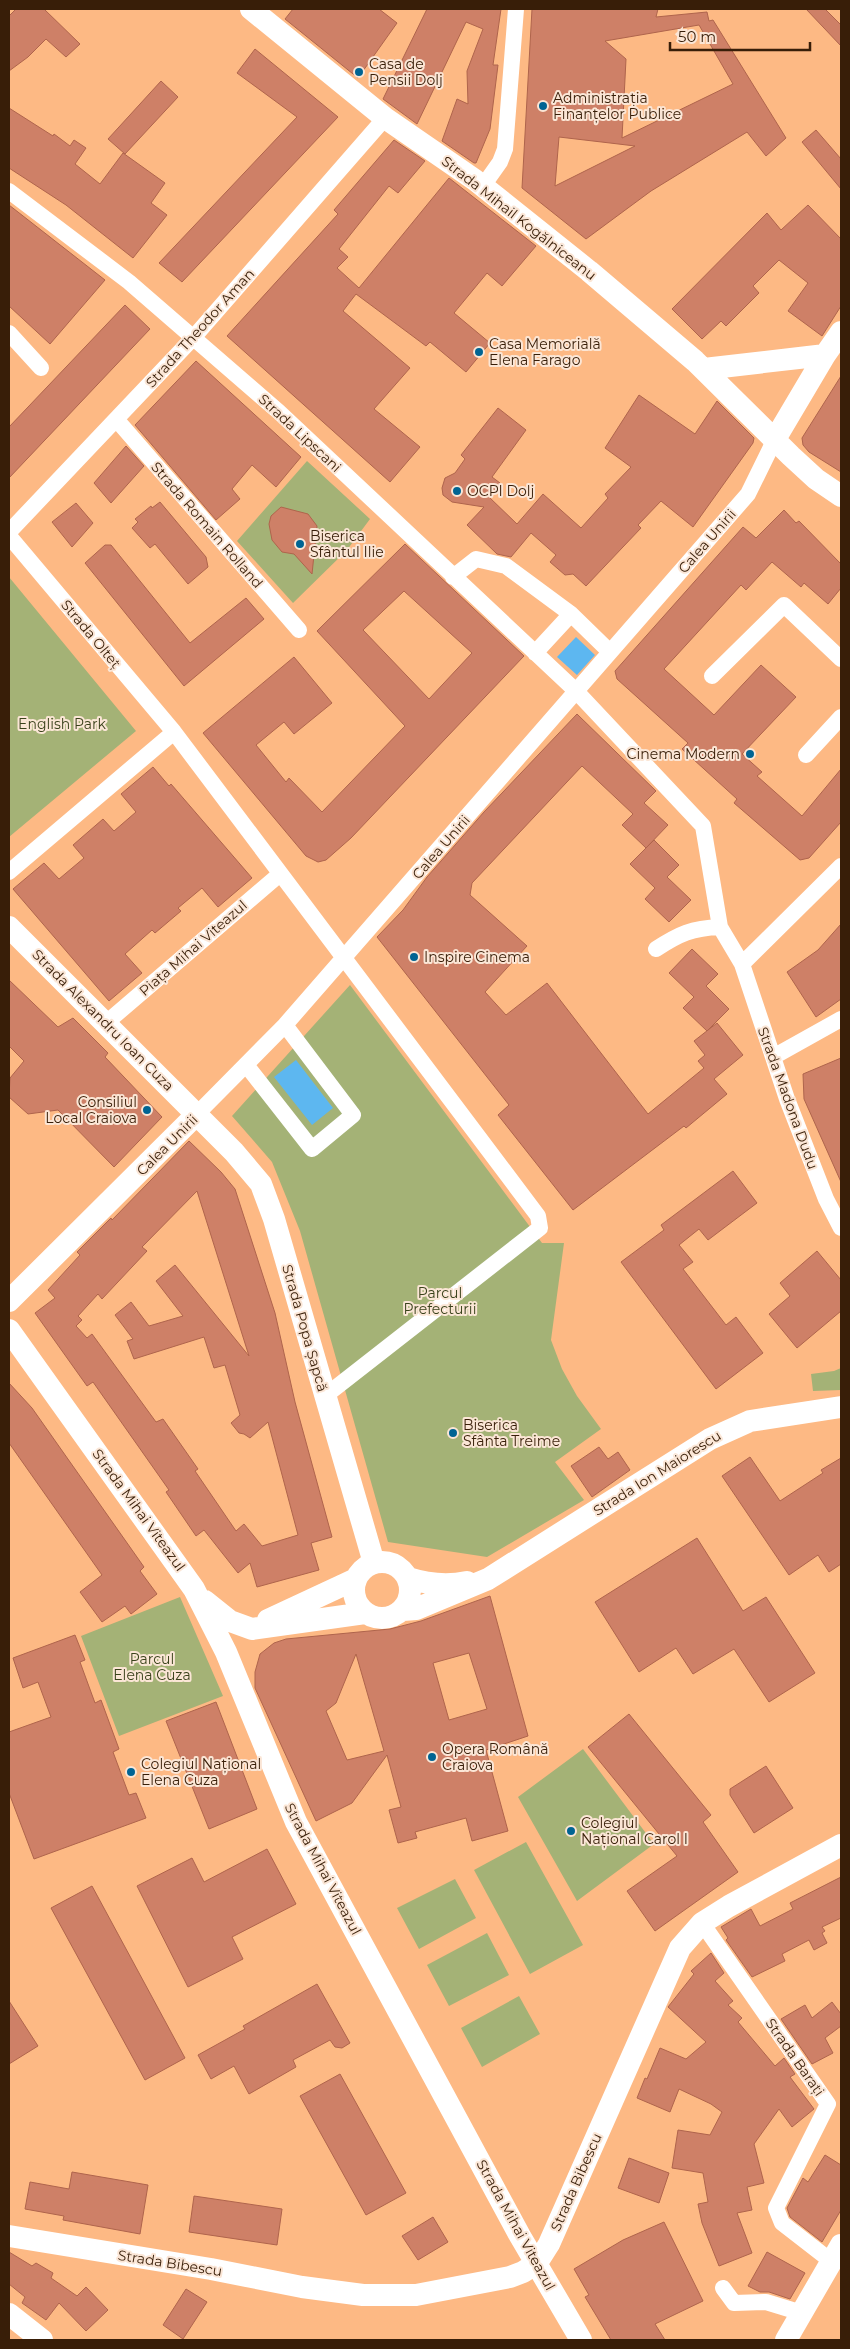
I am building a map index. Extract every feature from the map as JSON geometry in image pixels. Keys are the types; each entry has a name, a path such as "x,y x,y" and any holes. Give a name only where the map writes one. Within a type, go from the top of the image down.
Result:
{"street":[{"name":"Strada Mihail Kogălniceanu","path":"251,9 385,118 483,186 589,271 704,369 774,441 816,479 841,496"},
{"path":"483,186 500,162 505,149 516,9"},
{"name":"Strada Theodor Aman","path":"9,534 193,338 385,118"},
{"name":"Strada Lipscani","path":"9,191 129,282 279,412 576,691 703,826 720,927"},
{"name":"Calea Unirii","path":"9,1301 247,1066 285,1025 748,494 774,441 841,332"},
{"path":"9,333 41,368"},
{"path":"704,369 826,355"},
{"name":"Strada Romain Rolland","path":"116,419 299,630"},
{"name":"Strada Olteț","path":"9,534 174,732 538,1216 540,1228 325,1396"},
{"path":"453,577 476,559 506,566 571,614 610,652"},
{"path":"712,676 784,605 841,659"},
{"path":"535,652 571,614"},
{"path":"806,755 841,717"},
{"path":"9,872 174,732"},
{"path":"742,964 841,866"},
{"name":"Piața Mihai Viteazul","path":"106,1023 280,874"},
{"name":"Strada Alexandru Ioan Cuza","path":"9,927 198,1114"},
{"path":"656,949 677,935 700,928 720,927"},
{"name":"Strada Madona Dudu","path":"720,927 742,964 773,1057 826,1199 841,1228"},
{"path":"773,1057 841,1019"},
{"path":"247,1066 312,1149 353,1115 285,1025"},
{"name":"Strada Popa Șapcă","path":"198,1114 234,1152 260,1184 274,1219 374,1563"},
{"name":"Strada Mihai Viteazul","path":"9,1330 194,1589 226,1652 296,1822 581,2340"},
{"name":"Strada Ion Maiorescu","path":"403,1610 416,1609 488,1579 721,1433 750,1421 841,1407"},
{"path":"194,1589 208,1606 222,1616 252,1629 365,1613 378,1618 391,1617 403,1610 410,1595 408,1578 394,1564 374,1563 367,1566 356,1579 252,1629 226,1652"},
{"name":"Strada Ion Maiorescu","path":"408,1578 419,1581 455,1584 488,1579"},
{"path":"356,1579 355,1598 365,1613"},
{"name":"Strada Bibescu","path":"9,2236 211,2269 302,2287 363,2295 416,2295 469,2286 523,2272 537,2263 548,2244 680,1948 702,1923 729,1906 841,1845"},
{"name":"Strada Barați","path":"702,1923 828,2104 776,2208 782,2223 836,2253"},
{"path":"786,2340 836,2253"},
{"path":"723,2288 734,2303 766,2302 802,2313"},
{"path":"9,2314 42,2340"}],"green space":[{"path":"307,461 370,519 347,550 293,603 237,541"},
{"name":"English Park","path":"9,577 136,731 9,837"},
{"name":"Parcul Prefecturii","path":"350,985 542,1243 564,1243 551,1340 562,1369 577,1396 601,1429 555,1462 584,1500 487,1557 388,1542 300,1231 272,1162 232,1116"},
{"path":"841,1368 841,1390 813,1391 811,1374 834,1371"},
{"name":"Parcul Elena Cuza","path":"180,1597 223,1696 119,1736 81,1636"},
{"path":"583,1749 654,1844 577,1901 518,1797"},
{"path":"526,1842 583,1945 530,1974 474,1870"},
{"path":"455,1879 476,1918 419,1949 397,1908"},
{"path":"487,1933 509,1975 449,2006 427,1965"},
{"path":"519,1996 540,2034 482,2067 461,2028"}],"water":[{"path":"576,637 595,655 577,675 557,657"},
{"path":"296,1060 333,1108 312,1125 274,1077"}],"building":[{"path":"16,9 44,9 80,44 66,57 46,39 28,57 9,71 9,16"},
{"path":"293,9 379,9 397,23 358,78 285,19"},
{"path":"427,9 501,9 493,65 498,65 490,129 476,163 442,141 457,99 468,104 467,71 483,29 466,22 417,124 383,99"},
{"path":"532,9 658,9 656,17 707,12 709,21 713,20 786,138 766,156 747,132 651,191 586,239 522,188","holes":["699,25 733,84 622,138 626,59 605,41","559,137 610,143 635,146 555,186"]},
{"path":"806,9 825,9 841,25 841,46"},
{"path":"255,49 338,117 182,282 159,263 297,117 237,73"},
{"path":"161,81 178,97 125,154 108,139"},
{"path":"9,108 53,136 54,134 70,146 74,140 86,148 75,164 100,184 123,153 165,183 151,203 167,215 133,258 66,205 9,168"},
{"path":"816,130 841,159 841,189 802,142"},
{"path":"394,140 425,161 398,193 389,186 339,249 348,257 337,268 359,288 449,178 536,246 502,286 487,273 454,313 490,343 466,372 430,342 426,346 356,294 343,311 410,368 374,409 420,447 390,482 227,336 338,214 334,210"},
{"path":"9,205 105,280 50,344 9,306"},
{"path":"808,205 841,239 841,306 822,336 788,311 808,283 779,260 753,286 759,293 726,326 721,321 702,339 672,309 767,213 781,230"},
{"path":"125,305 150,329 9,478 9,427"},
{"path":"196,361 301,457 276,487 252,465 232,489 240,499 216,520 135,425"},
{"path":"841,376 841,472 809,452 803,445 802,438"},
{"path":"639,395 695,434 717,401 754,438 753,443 693,527 661,501 638,525 641,528 586,586 573,574 565,575 550,562 556,555 531,533 511,557 497,554 467,525 484,507 452,502 443,495 442,488 445,478 455,473 465,459 461,455 498,408 526,430 492,477 500,483 489,497 517,524 543,494 581,528 608,498 605,494 631,467 605,448"},
{"path":"126,446 144,466 111,503 94,483"},
{"path":"160,502 206,557 208,567 188,584 155,544 150,548 132,528 138,522 135,519 151,506 152,508"},
{"path":"76,503 93,523 72,547 52,522"},
{"name":"Biserica Sfântul Ilie","path":"281,507 308,514 317,526 312,574 294,554 282,552 272,540 269,524 271,516"},
{"path":"784,510 796,523 799,521 841,564 841,588 828,604 804,583 801,587 772,562 746,590 741,585 664,669 714,715 761,665 796,697 742,754 762,772 757,776 802,816 841,769 841,822 809,858 800,860 734,803 737,799 682,749 688,743 617,679 615,671 743,527 756,538"},
{"path":"405,544 524,656 351,838 326,860 318,862 306,856 203,733 294,657 332,703 294,734 284,722 256,745 286,782 289,778 322,812 405,726 317,631","holes":["404,591 472,653 429,699 363,630"]},
{"path":"105,545 111,545 190,643 246,598 264,619 184,686 85,563"},
{"path":"577,714 656,791 644,803 668,825 646,848 622,825 633,814 582,766 472,883 470,895 527,946 485,992 506,1015 547,983 648,1114 704,1068 698,1061 705,1055 694,1041 717,1023 743,1055 714,1079 727,1094 686,1128 684,1126 573,1210 498,1115 509,1105 377,937 403,910 427,877 484,812"},
{"path":"153,767 169,786 171,784 252,878 218,907 202,888 178,908 181,911 155,933 152,930 125,954 142,973 109,1001 13,889 44,863 59,879 84,858 73,845 103,819 114,831 136,812 121,794"},
{"path":"654,840 679,865 667,877 691,900 669,922 645,899 655,888 630,864"},
{"path":"841,924 841,999 816,1017 787,972 818,950"},
{"path":"692,949 718,974 706,986 729,1009 707,1031 683,1008 694,997 669,973"},
{"path":"9,980 58,1027 73,1018 108,1053 105,1057 162,1117 114,1167 58,1110 28,1114 9,1097 10,1078 24,1061 9,1046"},
{"path":"841,1058 841,1182 804,1099 803,1074"},
{"path":"189,1141 221,1172 235,1189 275,1313 295,1402 332,1537 311,1543 319,1570 257,1587 250,1563 238,1573 204,1530 196,1536 166,1492 169,1490 93,1382 87,1386 35,1313 55,1298 48,1290 80,1255 77,1252 111,1218 112,1220","holes":["197,1191 249,1356 175,1265 156,1281 183,1316 149,1326 131,1302 115,1315 133,1339 127,1341 134,1359 204,1337 214,1368 225,1365 240,1415 231,1423 239,1433 250,1438 268,1422 298,1535 262,1546 244,1524 236,1531 195,1471 198,1469 163,1419 156,1422 92,1334 87,1338 76,1326 82,1320 78,1316 98,1294 102,1299 147,1251 142,1247"]},
{"path":"733,1171 757,1203 708,1240 699,1229 679,1245 693,1262 683,1269 726,1325 736,1317 763,1353 716,1389 621,1262 664,1230 661,1225"},
{"path":"817,1251 841,1280 841,1311 797,1348 769,1314 790,1296 780,1283"},
{"path":"9,1383 32,1408 144,1567 140,1571 157,1594 131,1614 125,1606 102,1622 80,1592 102,1575 9,1443"},
{"path":"599,1447 608,1459 618,1452 630,1470 592,1497 571,1466"},
{"path":"750,1457 780,1501 823,1473 821,1470 841,1458 841,1564 829,1572 818,1555 789,1575 722,1476"},
{"path":"697,1538 743,1611 766,1597 815,1673 769,1702 734,1649 693,1674 676,1648 639,1672 595,1602"},
{"path":"490,1596 528,1736 486,1750 508,1831 472,1841 466,1818 415,1832 417,1838 398,1843 389,1810 401,1807 387,1755 352,1803 316,1821 255,1688 255,1672 260,1654 274,1643 286,1639 390,1629 421,1621","holes":["469,1653 487,1709 449,1720 433,1663","356,1654 384,1751 347,1760 326,1711 336,1703"]},
{"path":"75,1635 85,1660 80,1662 95,1703 101,1700 119,1749 113,1752 129,1795 136,1793 146,1818 34,1859 9,1793 9,1732 51,1717 38,1682 23,1688 13,1658"},
{"path":"216,1702 257,1809 209,1829 166,1721"},
{"path":"629,1714 711,1815 703,1822 738,1872 655,1931 627,1891 677,1856 588,1747"},
{"path":"766,1766 793,1808 754,1833 730,1795 730,1789"},
{"path":"267,1849 296,1904 232,1937 243,1959 188,1987 137,1886 192,1858 204,1882"},
{"path":"841,1877 841,1918 822,1927 825,1931 822,1933 827,1943 814,1950 809,1940 782,1954 785,1961 752,1977 726,1940 728,1938 721,1927 751,1909 760,1926 793,1909 790,1903"},
{"path":"92,1886 185,2058 145,2080 51,1908"},
{"path":"711,1953 724,1973 715,1981 733,2001 728,2005 742,2018 738,2022 775,2066 784,2058 795,2074 790,2077 814,2109 792,2127 779,2109 754,2144 764,2183 747,2187 752,2210 737,2213 752,2253 719,2266 702,2223 698,2204 708,2202 703,2173 672,2168 678,2130 710,2135 722,2112 711,2104 679,2089 670,2112 637,2098 660,2048 686,2059 706,2042 668,2007 694,1974 691,1971"},
{"path":"317,1984 350,2043 342,2048 335,2047 330,2040 293,2060 296,2067 249,2094 234,2066 211,2079 198,2055 245,2029 243,2026"},
{"path":"9,2001 38,2046 9,2064"},
{"path":"832,2002 841,2014 841,2026 825,2038 833,2053 812,2064 781,2019 805,2005 812,2018"},
{"path":"340,2074 406,2193 366,2215 300,2096"},
{"path":"825,2155 841,2165 841,2210 822,2242 790,2217 787,2208 803,2178 808,2182"},
{"path":"629,2158 669,2173 659,2203 618,2188"},
{"path":"72,2172 148,2185 140,2234 63,2220 64,2216 25,2209 30,2182 69,2189"},
{"path":"194,2196 282,2209 277,2245 189,2232"},
{"path":"433,2217 448,2242 418,2260 402,2236"},
{"path":"664,2222 703,2301 655,2324 665,2340 611,2340 585,2297 589,2295 574,2269 623,2240"},
{"path":"9,2252 32,2266 36,2263 53,2273 51,2278 77,2296 86,2287 108,2310 86,2331 59,2303 46,2320 22,2303 25,2297 9,2284"},
{"path":"767,2252 805,2273 790,2299 769,2292 760,2292 748,2286"},
{"path":"186,2289 207,2302 183,2339 163,2325"}],"place":[{"name":"Casa de Pensii Dolj","path":"359,72"},
{"name":"Administrația Finanțelor Publice","path":"543,106"},
{"name":"Casa Memorială Elena Farago","path":"479,352"},
{"name":"OCPI Dolj","path":"457,491"},
{"name":"Biserica Sfântul Ilie","path":"300,544"},
{"name":"Cinema Modern","path":"750,754"},
{"name":"Inspire Cinema","path":"414,957"},
{"name":"Consiliul Local Craiova","path":"147,1110"},
{"name":"Biserica Sfânta Treime","path":"453,1433"},
{"name":"Opera Română Craiova","path":"432,1757"},
{"name":"Colegiul Național Elena Cuza","path":"131,1772"},
{"name":"Colegiul Național Carol I","path":"571,1831"}]}
